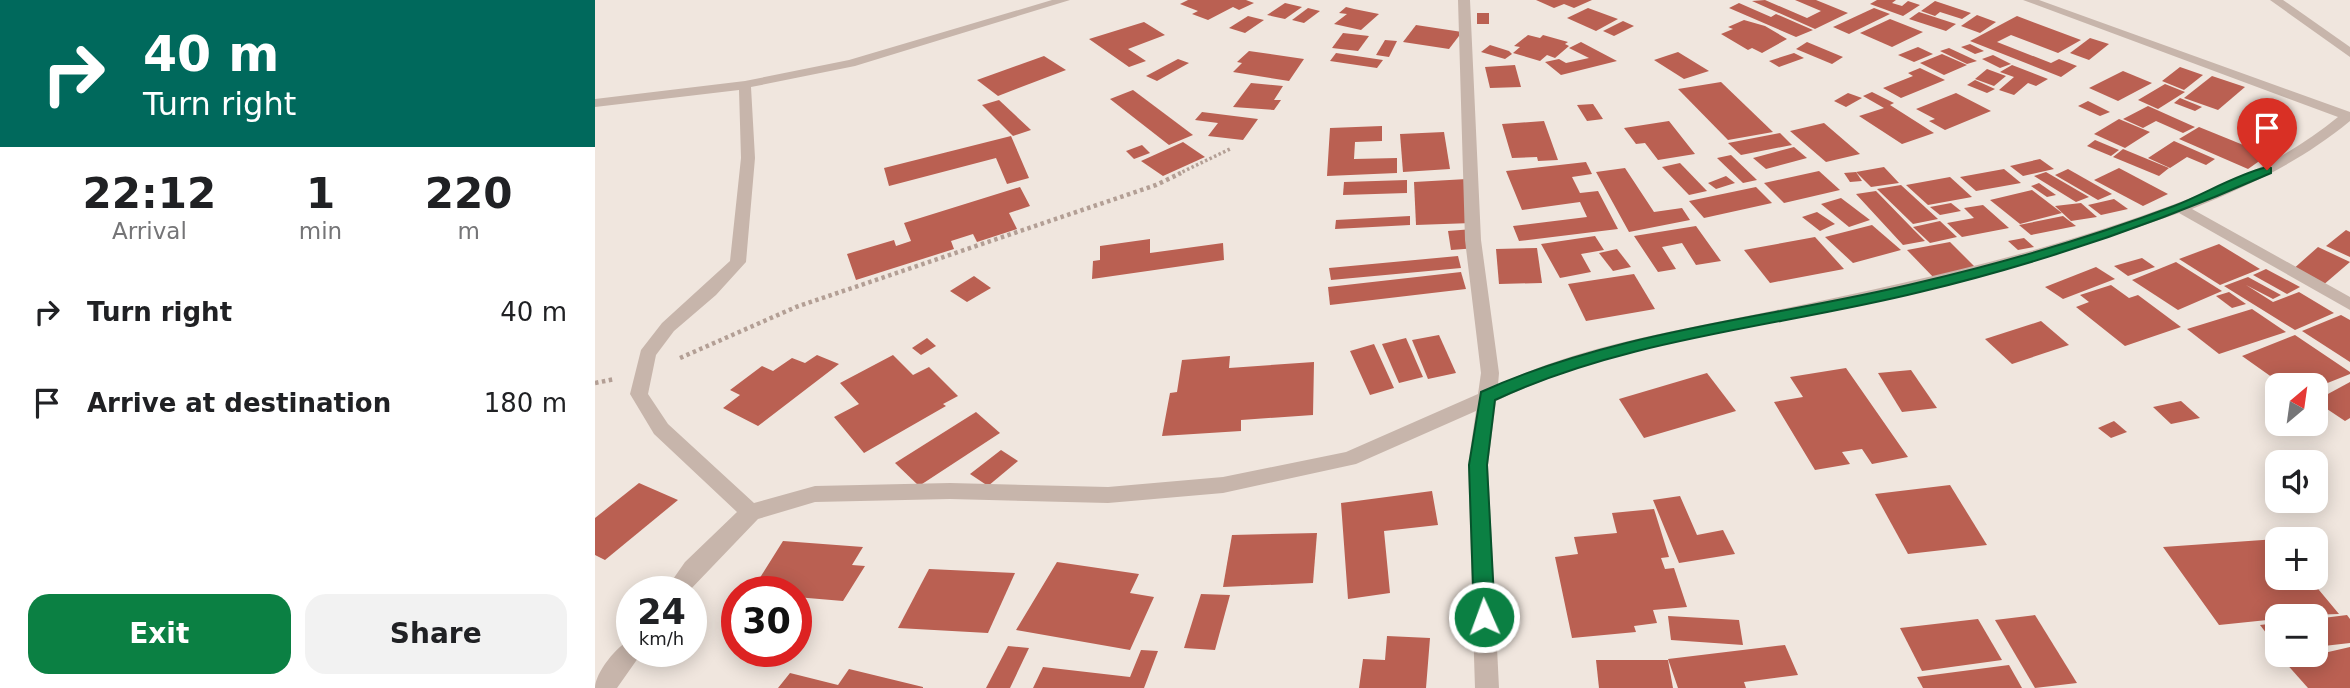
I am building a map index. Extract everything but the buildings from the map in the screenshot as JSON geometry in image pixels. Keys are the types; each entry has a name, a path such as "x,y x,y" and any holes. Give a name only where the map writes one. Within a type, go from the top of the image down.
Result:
{"street":[{"path":"595,103 745,85 863,60 1064,0"},
{"path":"1464,0 1473,240 1490,373 1478,465 1487,688"},
{"path":"2029,0 2349,116"},
{"path":"2276,0 2350,53"},
{"path":"745,85 748,158 738,262 711,291 669,327 647,354 639,394 661,429 751,512"},
{"path":"687,576 751,512 815,494 950,491 1108,495 1223,485 1349,459 1532,376 1622,348 1919,288 2042,255 2180,208 2245,182 2311,147 2349,116"},
{"path":"2180,208 2350,304"},
{"path":"603,688 619,667"}],"path":[{"path":"595,383 617,379 647,354 679,359 796,307 1156,184 1230,149"}],"route":[{"path":"1484,617 1478,465 1487,397 1532,376 1622,348 1919,288 2042,255 2180,208 2245,182 2267,170"}]}
